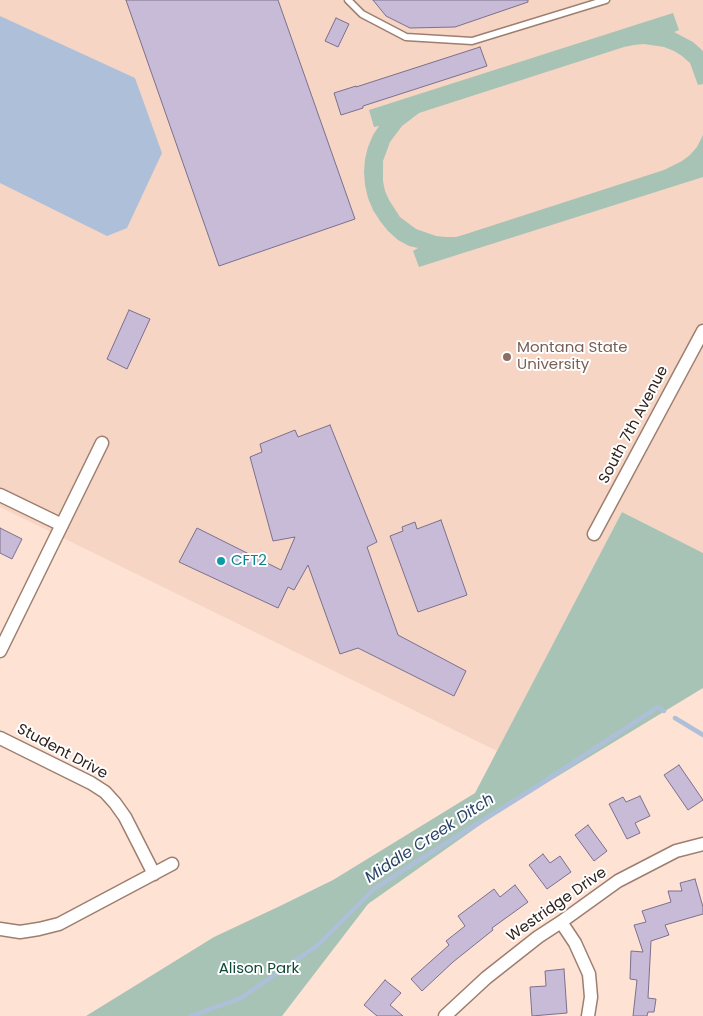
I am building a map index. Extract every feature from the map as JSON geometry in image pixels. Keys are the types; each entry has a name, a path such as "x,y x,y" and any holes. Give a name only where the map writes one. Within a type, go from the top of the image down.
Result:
{"street":[{"name":"South 7th Avenue","path":"594,534 703,331"},
{"path":"0,651 102,443"},
{"path":"0,495 62,525"},
{"name":"Student Drive","path":"0,738 91,783 105,792 125,818 154,874"},
{"name":"Westridge Drive","path":"445,1016 486,978 538,937 618,881 676,851 703,844"},
{"path":"0,929 20,932 59,924 172,864"},
{"path":"561,922 575,943 589,974 591,997 588,1016"}],"lane":[{"path":"348,0 362,14 406,37 472,41 606,0"}],"shaded area":[{"name":"Montana State University","path":"0,0 703,0 703,553 622,512 497,751 0,507"}],"green space":[{"path":"673,13 679,30 674,32 693,42 703,51 703,84 698,85 690,63 674,51 664,47 644,44 624,47 419,113 402,126 390,142 383,161 383,181 389,200 400,217 416,229 436,236 456,237 664,170 690,155 697,147 703,135 703,177 419,267 413,251 418,248 398,240 380,221 368,198 365,185 365,159 373,135 379,126 374,127 369,110"},
{"name":"Alison Park","path":"622,512 703,553 703,688 497,813 368,904 282,1016 86,1016 214,937 333,880 475,793"}],"water":[{"path":"0,16 135,78 162,153 127,228 107,236 0,183"}],"building":[{"path":"126,0 278,0 355,219 219,266"},
{"path":"373,0 528,0 528,2 455,27 410,28 386,16"},
{"path":"336,18 349,24 338,47 325,41"},
{"path":"480,47 487,66 363,106 363,108 341,115 334,93"},
{"path":"129,310 150,319 127,369 107,359"},
{"name":"CFT2","path":"330,425 377,542 367,547 398,635 466,671 454,696 358,648 340,654 308,565 294,590 288,587 278,608 179,562 197,528 281,570 295,537 273,541 250,457 262,452 260,444 295,430 298,437"},
{"path":"441,520 467,595 418,612 390,536 403,531 402,527 415,522 417,529"},
{"path":"0,528 22,539 12,559 0,553"},
{"path":"679,765 703,800 688,810 664,775"},
{"path":"640,796 650,816 635,823 640,833 627,839 609,804 623,797 626,802"},
{"path":"588,825 607,851 594,861 575,835"},
{"path":"543,854 550,863 560,856 571,872 547,889 529,865"},
{"path":"695,879 703,907 703,914 665,925 669,935 651,941 648,998 656,999 654,1012 648,1012 647,1016 633,1016 637,980 630,979 631,951 643,952 634,925 646,922 642,911 671,902 668,891 682,891 680,883"},
{"path":"515,885 528,902 492,928 493,930 453,962 422,991 411,979 449,945 446,941 465,926 458,916 494,889 500,897"},
{"path":"564,969 567,1013 532,1016 530,987 546,986 545,971"},
{"path":"385,980 401,993 390,1005 403,1016 377,1016 364,1005"}],"waterway":[{"name":"Middle Creek Ditch","path":"191,1016 241,998 318,945 373,890 658,707 664,711"},
{"name":"Middle Creek Ditch","path":"675,718 703,735"}],"place":[{"name":"Montana State University","path":"507,357"},
{"name":"CFT2","path":"221,561"}]}
